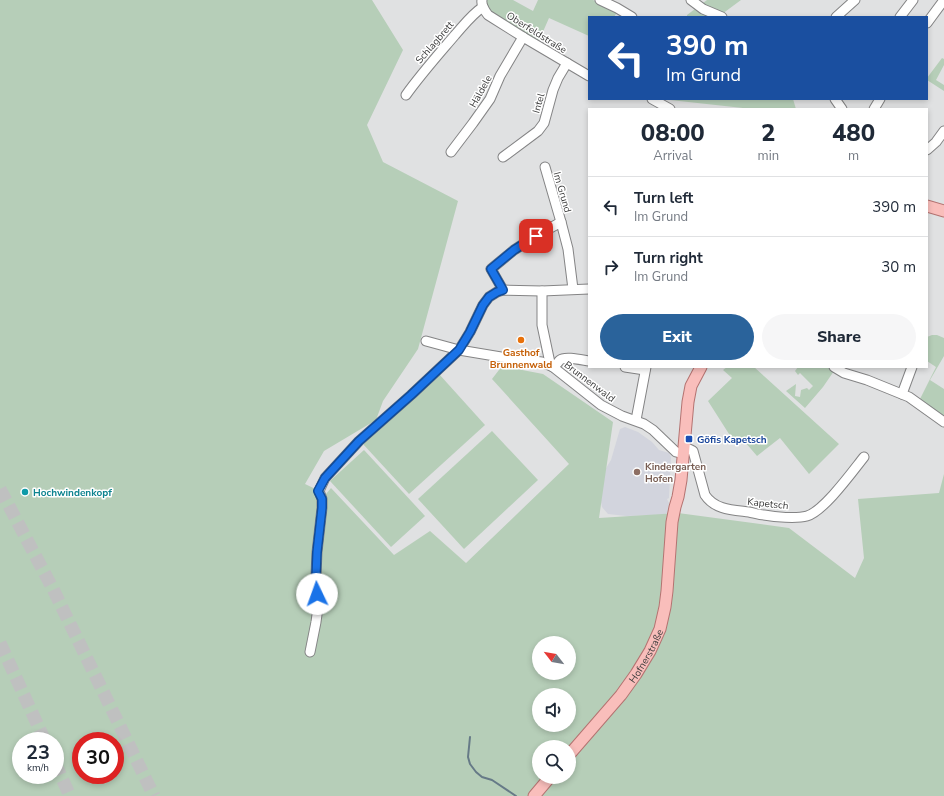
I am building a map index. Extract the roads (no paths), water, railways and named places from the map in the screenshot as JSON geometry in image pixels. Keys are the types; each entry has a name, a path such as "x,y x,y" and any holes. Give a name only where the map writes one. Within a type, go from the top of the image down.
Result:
{"main road":[{"path":"928,206 944,211"},
{"name":"Hofnerstraße","path":"576,747 621,695 636,674 650,651 660,629 665,607 672,535 679,512 678,497 689,396 691,386 700,368"},
{"path":"534,796 544,784"}],"street":[{"path":"600,0 630,16"},
{"path":"690,0 703,9 720,16"},
{"path":"837,16 855,0"},
{"path":"901,16 913,0"},
{"path":"928,22 944,0"},
{"name":"Oberfeldstraße","path":"482,3 488,15 588,75"},
{"name":"Schlagbrett","path":"406,95 420,76 482,3"},
{"name":"Häldele","path":"451,152 474,123 490,99 500,76 523,37"},
{"name":"Intel","path":"503,157 538,131 544,123 558,78 567,63"},
{"path":"654,100 668,108"},
{"path":"928,149 936,142 944,131"},
{"name":"Im Grund","path":"545,167 568,249 573,289"},
{"name":"Im Grund","path":"503,290 491,269 514,250 561,222"},
{"path":"310,652 318,606 316,576 322,499 318,491 325,478 359,441 459,350 470,332 483,305 489,297 503,290 542,291 588,289"},
{"name":"Brunnenwald","path":"542,291 542,325 550,363 553,367"},
{"name":"Brunnenwald","path":"426,342 459,350 542,362 553,367 601,405 622,416 644,424 676,452 684,451"},
{"name":"Brunnenwald","path":"553,367 564,358 588,361"},
{"path":"635,368 645,369 636,420"},
{"path":"836,368 911,398 944,422"},
{"path":"902,394 912,368"},
{"name":"Kapetsch","path":"684,451 689,449 693,451 705,495 712,503 736,511 763,515 798,517 807,516 816,512 838,489 864,457"}],"waterway":[{"path":"470,737 468,757 470,764 476,772 482,777 492,780 516,796"}],"tunnel":[{"path":"0,489 53,589 154,796"},
{"path":"0,643 41,732"},
{"path":"64,783 70,796"}],"place":[{"name":"Gasthof Brunnenwald","path":"521,340"},
{"name":"Göfis Kapetsch","path":"689,439"},
{"name":"Kindergarten Hofen","path":"637,472"},
{"name":"Hochwindenkopf","path":"25,492"}]}
